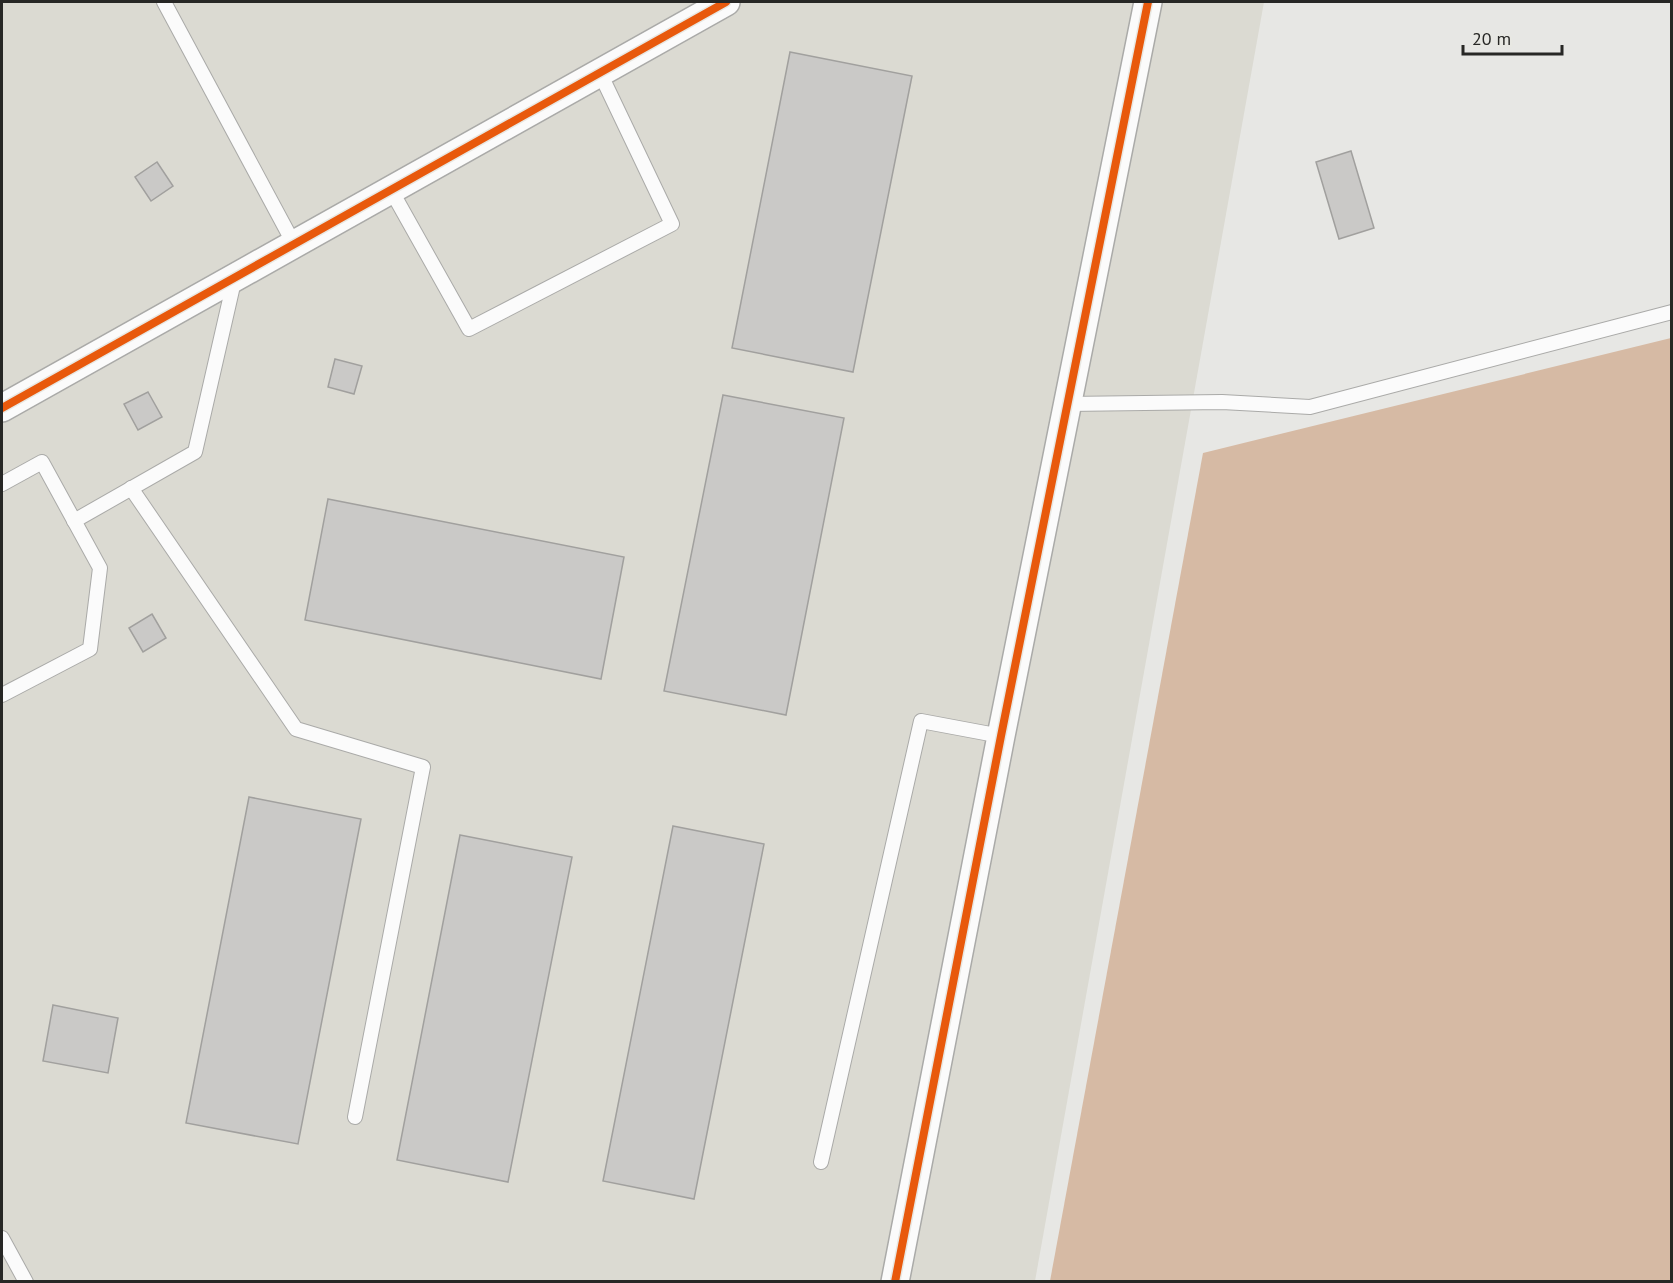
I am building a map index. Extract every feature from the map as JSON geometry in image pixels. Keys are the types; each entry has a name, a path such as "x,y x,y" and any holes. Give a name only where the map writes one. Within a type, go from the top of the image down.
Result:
{"street":[{"path":"2,408 726,2"},
{"path":"895,1281 1148,2"}],"lane":[{"path":"164,2 294,244"},
{"path":"391,190 469,329 672,224 600,73"},
{"path":"74,521 195,452 235,277"},
{"path":"1067,404 1221,402 1310,407 1671,312"},
{"path":"2,484 42,462 100,568 90,648 2,695"},
{"path":"131,488 296,729 423,767 355,1118"},
{"path":"822,1162 921,721 1001,736"},
{"path":"2,1238 26,1281"}],"shaded area":[{"path":"2,2 1264,2 1035,1281 2,1282"},
{"path":"1671,338 1671,1281 1050,1281 1203,453"}],"building":[{"path":"790,52 912,76 853,372 732,348"},
{"path":"1351,151 1374,228 1339,239 1316,162"},
{"path":"157,162 173,186 151,201 135,177"},
{"path":"335,359 362,366 354,394 328,387"},
{"path":"148,392 162,417 138,430 124,404"},
{"path":"723,395 844,418 786,715 664,691"},
{"path":"328,499 624,557 601,679 305,620"},
{"path":"152,614 166,638 143,652 129,628"},
{"path":"249,797 361,819 298,1144 186,1123"},
{"path":"673,826 764,844 694,1199 603,1181"},
{"path":"460,835 572,857 508,1182 397,1160"},
{"path":"53,1005 118,1018 108,1073 43,1061"}],"cycle path":[{"path":"2,408 726,2"},
{"path":"895,1282 1001,736 1148,2"}]}
